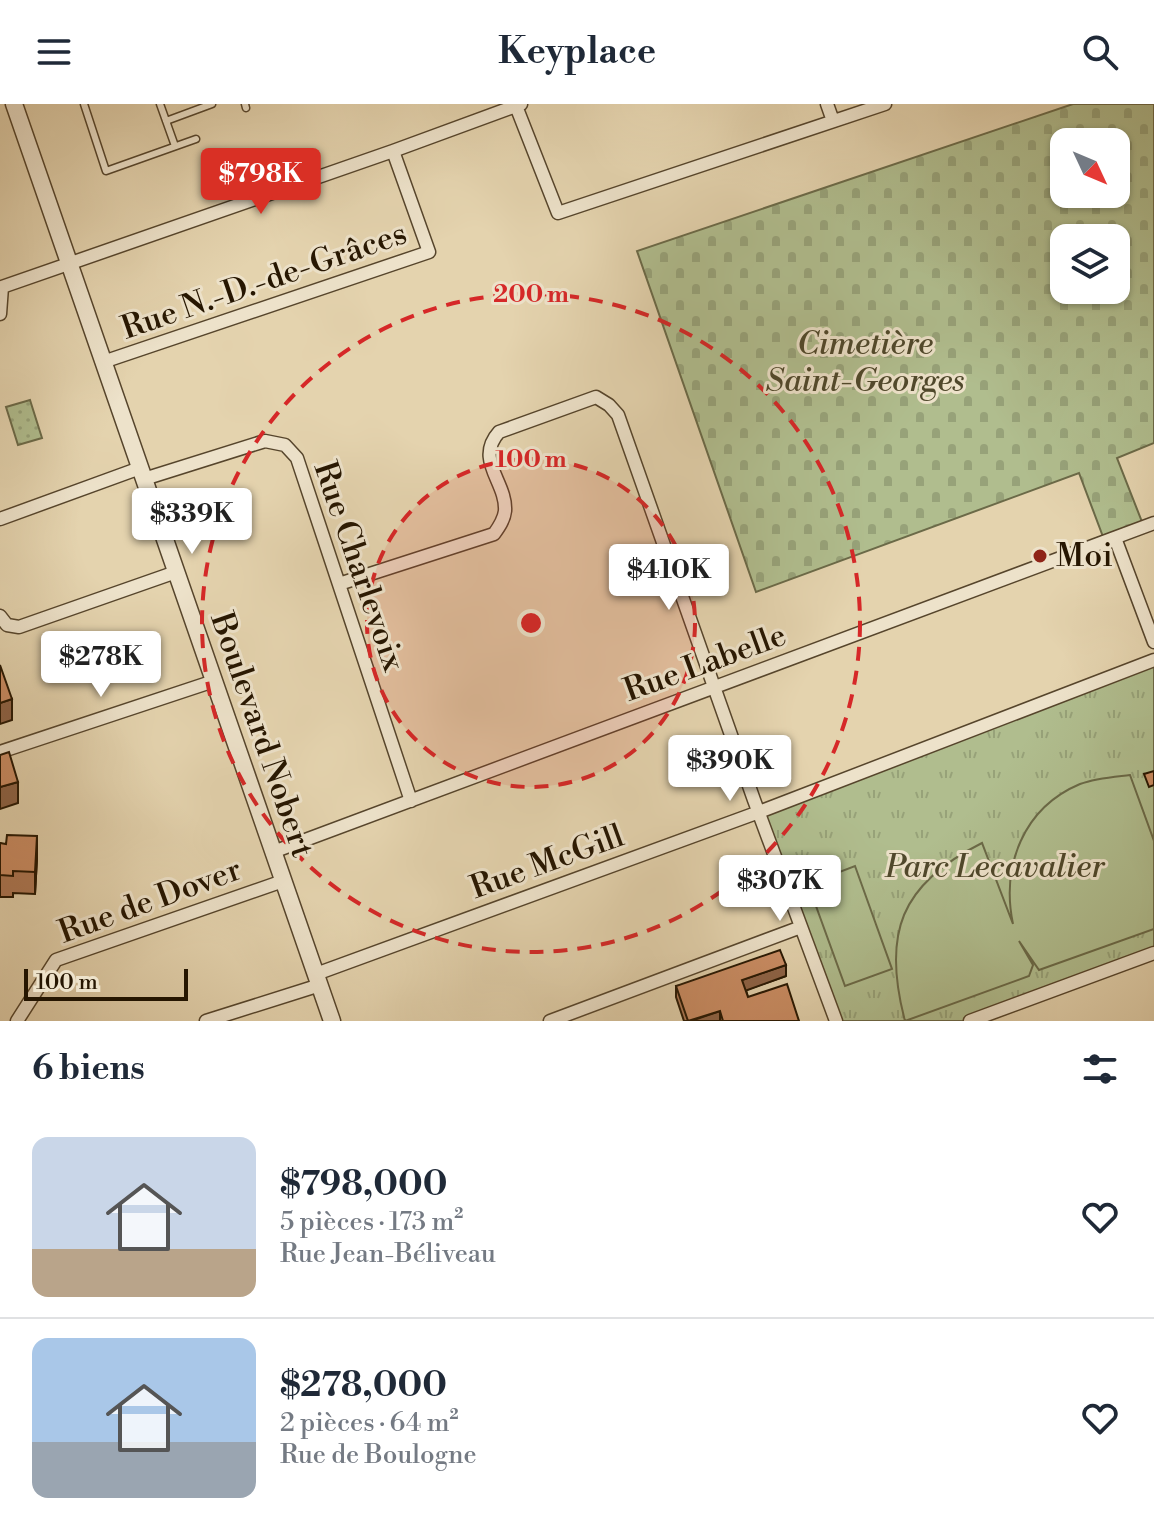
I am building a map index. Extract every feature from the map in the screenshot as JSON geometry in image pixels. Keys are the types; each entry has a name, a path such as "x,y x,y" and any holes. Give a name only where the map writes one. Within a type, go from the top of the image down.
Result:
{"street":[{"name":"Boulevard Nobert","path":"14,104 332,1021"},
{"path":"827,104 833,121"},
{"path":"0,314 1,284 69,264 518,105 558,213 885,104"},
{"name":"Rue N.-D.-de-Grâces","path":"103,362 429,252 393,151"},
{"path":"339,584 494,534 502,522 505,509 489,457 492,440 507,428 596,397 609,405 618,415 836,1021"},
{"name":"Rue Charlevoix","path":"0,519 142,474 265,441 285,445 297,458 411,801"},
{"name":"Rue Labelle","path":"273,852 1154,523"},
{"path":"1115,538 1154,642"},
{"path":"0,616 7,625 19,627 176,572"},
{"name":"Rue McGill","path":"206,1021 1154,660"},
{"path":"0,752 214,681"},
{"name":"Rue de Dover","path":"17,1021 56,960 283,881"},
{"path":"550,1021 801,927"},
{"path":"970,1021 1154,953"}],"lane":[{"path":"84,104 106,171 196,139"},
{"path":"160,104 175,146"},
{"path":"166,121 212,104"}],"green space":[{"name":"Cimetière Saint-Georges","path":"1073,104 1154,104 1154,443 1117,458 1144,527 1105,542 1079,473 756,592 637,251"},
{"path":"30,400 42,438 18,445 6,407"},
{"name":"Parc Lecavalier","path":"1154,660 1154,953 970,1021 836,1021 759,812"},
{"path":"1130,775 1154,841 1154,929 1039,970 1019,941 1033,965 1029,976 905,1021 898,990 898,937 904,915 916,894 932,876 982,843 1013,924 1010,881 1021,841 1031,824 1044,808 1080,784"},
{"path":"855,866 892,969 845,986 808,884"}],"building":[{"path":"0,665 12,699 0,703"},
{"path":"9,752 18,782 0,787 0,755"},
{"path":"1154,771 1154,785 1149,787 1144,774"},
{"path":"7,835 37,836 35,872 13,871 13,876 0,875 0,843 6,844"},
{"path":"780,950 786,965 742,980 748,997 787,984 799,1021 723,1021 720,1011 688,1021 676,986"}],"place":[{"name":"Moi","path":"1040,556"}]}
